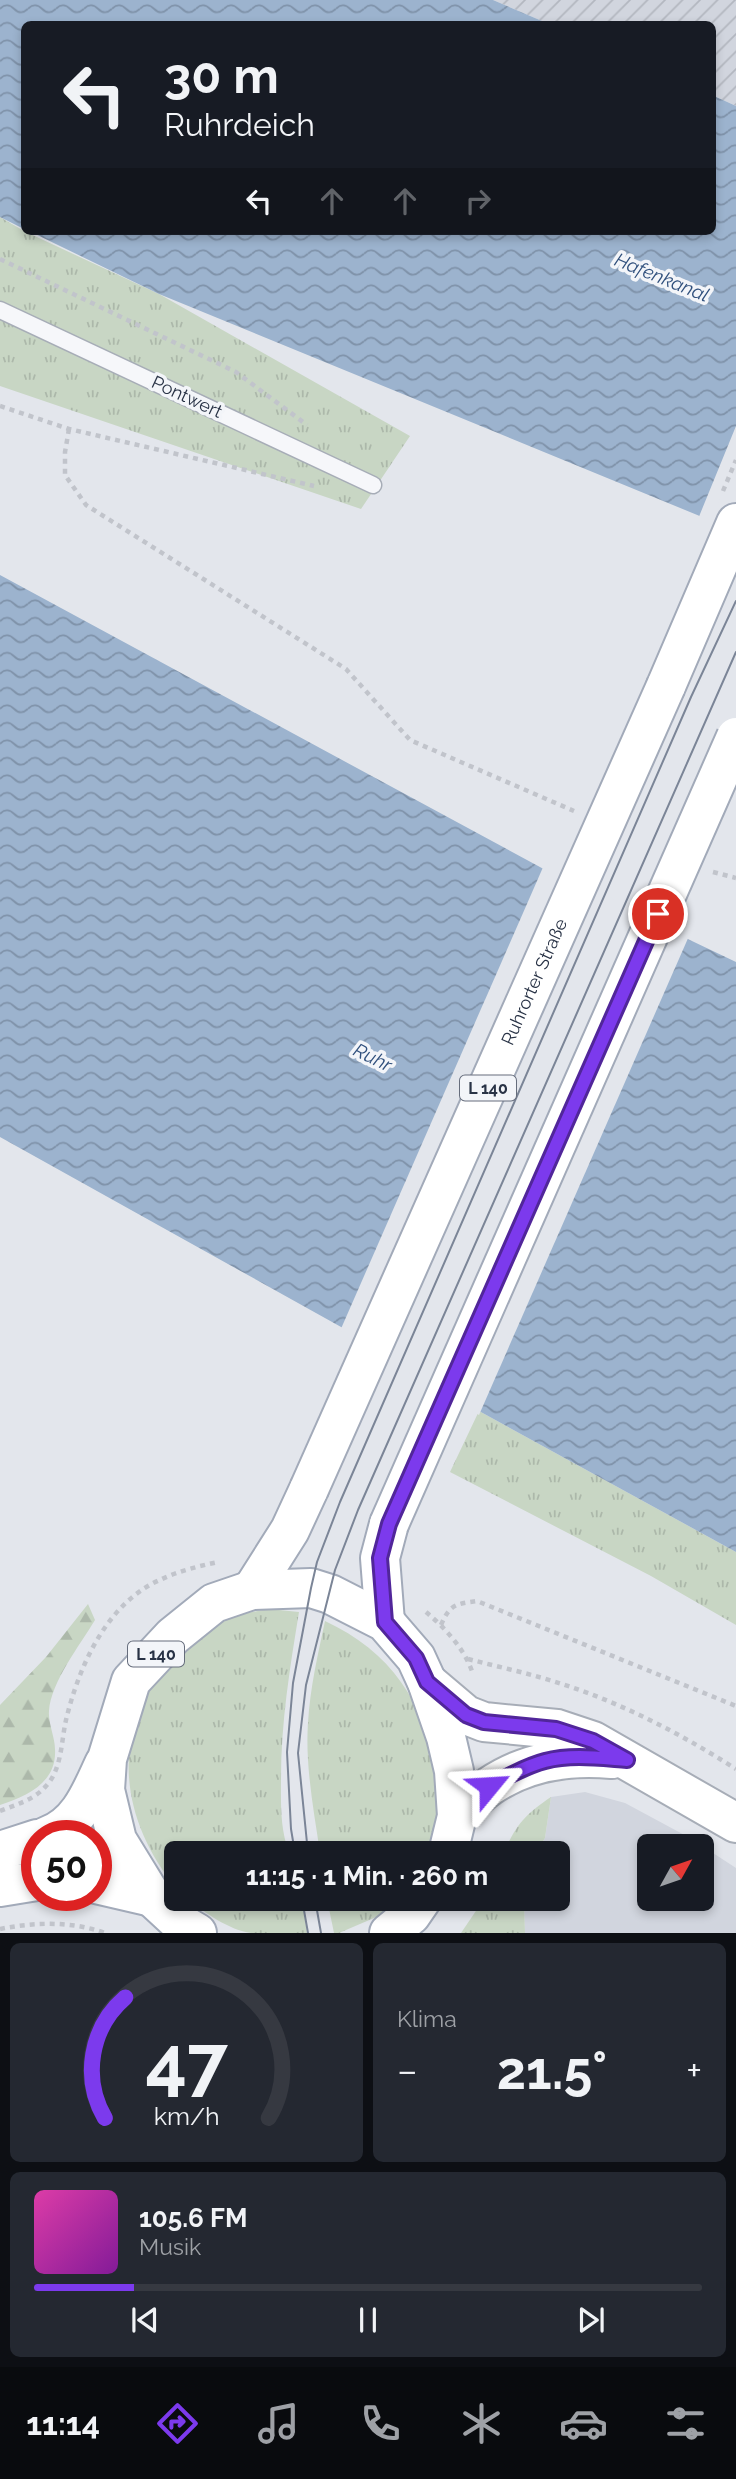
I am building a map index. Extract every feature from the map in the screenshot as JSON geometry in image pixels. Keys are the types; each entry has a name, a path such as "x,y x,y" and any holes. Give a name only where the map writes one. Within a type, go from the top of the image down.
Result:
{"main road":[{"name":"Ruhrorter Straße","path":"252,1590 290,1530 309,1489 714,578 736,523"},
{"path":"385,1622 380,1558 389,1524 736,737"},
{"name":"L 140","path":"197,1933 180,1923 152,1897 117,1840 104,1790 107,1759 131,1681 173,1636 214,1604 252,1590 310,1588 330,1594 385,1622 416,1658 446,1737 454,1771 457,1816 451,1841"},
{"name":"L 140","path":"427,1682 466,1715 484,1722 556,1729 593,1741 736,1823"},
{"name":"L 140","path":"457,1816 489,1786 545,1760 586,1756 627,1760"},
{"path":"70,1820 82,1810 107,1759"},
{"path":"0,1851 21,1844"},
{"path":"0,1887 21,1884"},
{"path":"112,1888 152,1897"}],"lane":[{"name":"Pontwert","path":"0,310 373,485"}],"path":[{"path":"0,259 236,372 310,427"},
{"path":"0,406 69,429 317,487"},
{"path":"69,429 65,475 86,505 346,669 410,740 576,812"},
{"path":"703,868 736,878"},
{"path":"0,1811 30,1800 47,1785 58,1765 66,1718 77,1681 96,1641 127,1601 160,1580 220,1561"},
{"path":"468,1659 441,1625 447,1612 457,1604 477,1601 736,1706"},
{"path":"0,1929 38,1924 85,1926 105,1933"}],"shaded area":[{"path":"493,0 736,0 736,106 716,97 716,21 542,21"},
{"path":"585,1792 625,1803 683,1834 637,1834 637,1911 714,1911 714,1854 736,1868 736,1933 525,1933 524,1911 570,1911 570,1841 543,1841 551,1797"}],"green space":[{"path":"0,217 21,229 21,235 33,235 159,294 410,436 361,509 0,386"},
{"path":"479,1411 736,1552 736,1625 651,1576 450,1472"},
{"path":"88,1604 95,1620 67,1664 51,1700 49,1716 55,1749 51,1771 46,1779 30,1792 0,1805 0,1705 46,1657"},
{"path":"269,1609 299,1612 281,1758 282,1816 286,1841 164,1841 164,1870 153,1854 137,1818 129,1781 130,1745 139,1710 157,1678 183,1649 218,1624 243,1614"},
{"path":"325,1621 368,1648 401,1682 424,1724 431,1748 440,1794 433,1841 318,1841 307,1739 312,1684"},
{"path":"551,1797 543,1841 510,1841 523,1820"},
{"path":"204,1911 304,1911 307,1933 251,1933 218,1920"},
{"path":"329,1911 386,1911 339,1933 334,1933"},
{"path":"476,1911 524,1911 525,1933 461,1933"}],"water":[{"path":"0,0 493,0 542,21 21,21 21,228 0,217"},
{"name":"Hafenkanal","path":"716,97 736,106 736,470 731,468 707,519 159,294 37,235 716,235"},
{"name":"Ruhr","path":"0,575 564,880 736,962 736,1552 479,1411 368,1342 0,1137"}],"pier":[{"path":"736,426 736,474 732,472 710,521 706,523 698,519"},
{"path":"544,865 689,936 479,1415 340,1331"}],"tram line":[{"path":"293,1841 287,1752 293,1683 317,1562 340,1502 691,697 736,601"},
{"path":"307,1841 298,1753 306,1685 335,1570 358,1510 736,652"},
{"path":"304,1911 308,1933"},
{"path":"317,1911 321,1933"}],"route":[{"path":"489,1786 545,1760 586,1756 627,1760 593,1741 556,1729 484,1722 466,1715 427,1682 416,1658 385,1622 380,1558 389,1524 658,914"}]}
